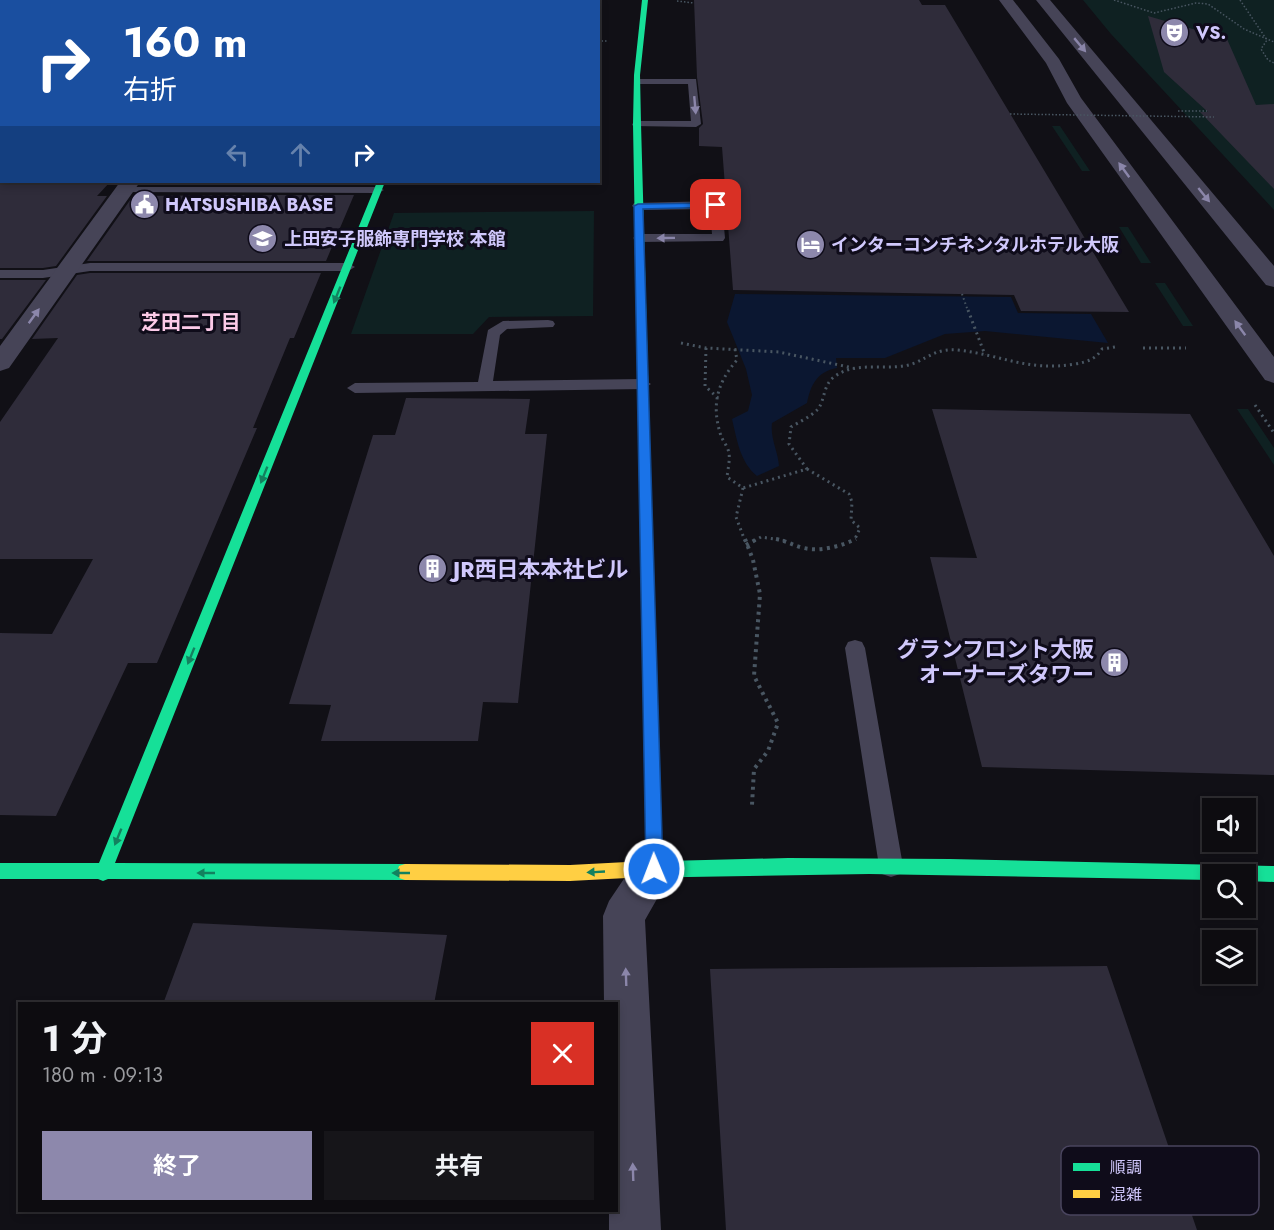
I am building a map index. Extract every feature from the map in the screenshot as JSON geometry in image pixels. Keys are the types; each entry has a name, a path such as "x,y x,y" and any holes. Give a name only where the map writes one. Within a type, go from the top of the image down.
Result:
{"street":[{"path":"635,1230 624,916 654,869 637,124 637,81 645,0"},
{"path":"1006,0 1053,62 1073,99 1274,375"},
{"path":"1042,0 1274,280"},
{"path":"0,363 127,186"},
{"path":"103,873 380,186"},
{"path":"0,871 570,873 654,869 891,866 1274,874"}],"lane":[{"path":"637,81 693,81 696,124 637,124"},
{"path":"127,186 380,186"},
{"path":"638,206 716,205 719,238 639,238"},
{"path":"0,274 44,274 90,267 348,267"},
{"path":"485,386 493,333 503,324 548,324"},
{"path":"354,388 643,384"},
{"path":"855,648 891,866"}],"path":[{"path":"1114,0 1154,13 1196,3 1209,4 1244,29 1274,42"},
{"path":"1240,0 1267,40"},
{"path":"681,2 694,3"},
{"path":"1267,40 1261,49 1268,60 1274,63"},
{"path":"1174,111 1207,111"},
{"path":"1010,114 1214,117"},
{"path":"962,294 985,356"},
{"path":"681,343 706,348 779,352 853,368 887,368 914,363 931,353 945,350 969,351 1031,366 1051,368 1086,362 1098,356 1102,349 1115,347"},
{"path":"706,348 705,386 718,398"},
{"path":"1143,348 1186,348"},
{"path":"735,349 737,360 723,377 718,398 717,416 724,444 729,451 727,477 743,488 807,469"},
{"path":"746,545 761,537 789,541 803,548 823,550 856,540 860,528 851,520 852,502 849,494 807,469 789,444 791,427 818,409 824,390 834,376 853,368"},
{"path":"743,488 736,517 753,560 760,594 754,676 778,723 768,751 754,769 752,806"}],"shaded area":[{"path":"1083,0 1274,0 1274,210 1111,34"},
{"path":"1052,126 1060,126 1090,171 1082,171"},
{"path":"594,211 593,316 489,317 473,334 351,334 394,213"},
{"path":"1119,227 1128,227 1151,263 1141,263"},
{"path":"1155,283 1165,283 1193,326 1183,326"},
{"path":"1237,409 1248,409 1274,448 1274,465"}],"water":[{"path":"735,294 1011,297 1018,313 1091,314 1108,343 985,331 945,334 885,358 836,358 837,368 824,372 816,380 807,403 772,423 779,466 757,476 743,457 732,419 748,411 752,395 746,369 727,322"}],"building":[{"path":"694,0 919,0 922,5 945,5 1129,312 1021,311 1014,295 733,290 722,147 699,146 699,128 703,124 697,77"},
{"path":"1148,16 1227,39 1256,105 1274,104 1274,189 1200,112 1208,112 1164,72"},
{"path":"0,183 109,183 97,196 107,196 56,266 0,268"},
{"path":"266,183 360,183 359,185 265,185"},
{"path":"354,195 326,261 87,261 133,196"},
{"path":"90,273 321,273 294,338 290,338 253,428 257,428 157,663 128,663 56,816 0,815 0,633 52,634 93,559 0,559 0,422 58,338 32,339 77,275"},
{"path":"0,280 46,280 2,339 0,339"},
{"name":"JR西日本本社ビル","path":"406,398 530,399 525,434 547,434 518,703 483,702 478,741 321,741 331,705 289,704 373,435 395,435"},
{"name":"グランフロント大阪 オーナーズタワー","path":"932,409 1190,414 1274,556 1274,775 982,767 930,557 977,558"},
{"path":"193,923 447,935 434,1002 164,1002"},
{"path":"1107,966 1168,1146 1061,1146 1061,1215 1192,1215 1197,1230 726,1230 710,969"}],"traffic: fast":[{"path":"645,0 637,75 637,124 650,695"},
{"path":"103,873 381,183"},
{"path":"627,870 869,866 1274,874"},
{"path":"0,871 405,872"}],"traffic: slow":[{"path":"650,695 654,869"},
{"path":"405,872 570,873 627,870"}],"place":[{"name":"VS.","path":"1175,33"},
{"name":"HATSUSHIBA BASE","path":"144,205"},
{"name":"上田安子服飾専門学校 本館","path":"263,239"},
{"name":"インターコンチネンタルホテル大阪","path":"810,245"},
{"name":"JR西日本本社ビル","path":"432,569"},
{"name":"グランフロント大阪 オーナーズタワー","path":"1115,662"}],"district":[{"name":"芝田二丁目","path":"191,322"}],"route":[{"path":"654,869 638,206 716,205"}]}
